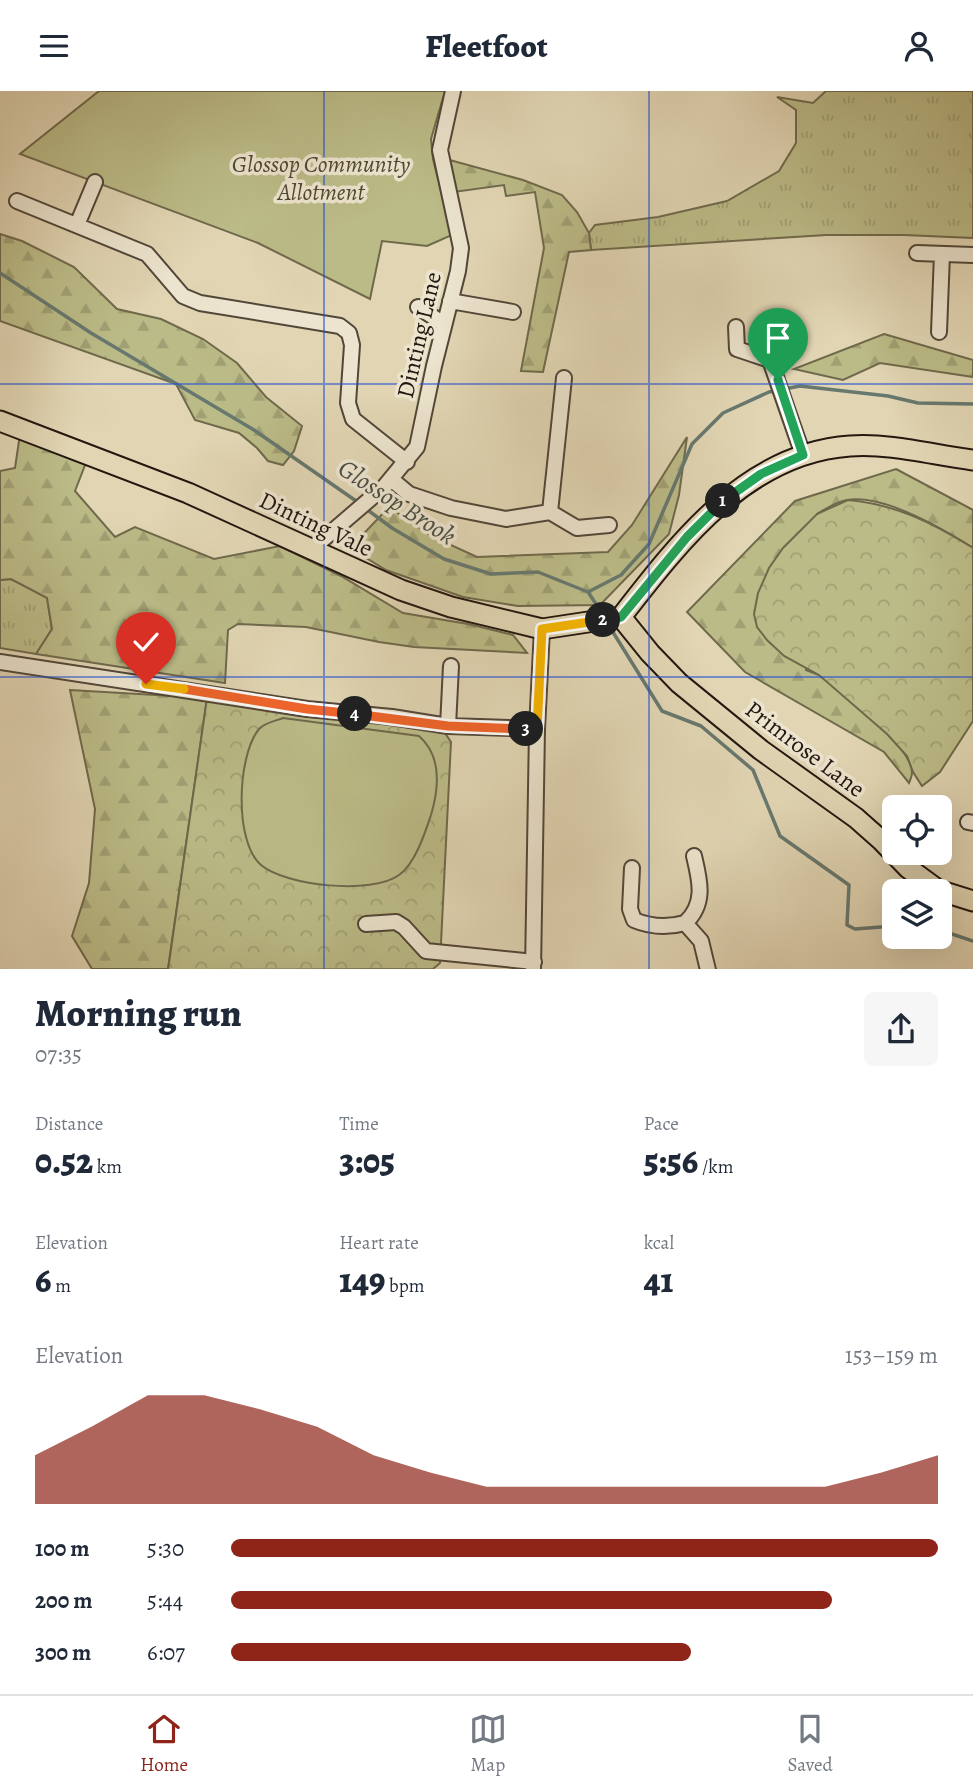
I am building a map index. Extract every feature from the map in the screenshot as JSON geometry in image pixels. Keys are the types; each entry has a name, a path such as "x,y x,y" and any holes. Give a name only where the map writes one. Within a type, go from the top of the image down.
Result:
{"main road":[{"name":"Dinting Vale","path":"0,421 188,493 401,590 451,607 542,629 621,617"},
{"path":"621,617 687,537 720,504 761,474 803,455 852,446 883,447 973,460"},
{"name":"Primrose Lane","path":"621,617 679,683 761,750 856,818 908,868 938,890 973,901"}],"street":[{"name":"Dinting Lane","path":"313,548 391,479 417,447 461,248 440,150 453,91"},
{"path":"77,225 95,182"},
{"path":"17,201 147,254 183,296 200,303 340,326 349,333 352,345 348,403 354,419 407,462"},
{"path":"917,253 973,255"},
{"path":"939,332 942,254"},
{"path":"450,301 513,313"},
{"path":"418,307 444,324"},
{"path":"736,327 737,349 770,360 803,455"},
{"path":"550,512 564,378"},
{"path":"391,479 409,494 451,508 506,519 550,512 577,528 609,525"},
{"path":"366,924 396,922 426,951 533,966 537,729 542,629"},
{"path":"0,662 307,709 392,717 448,726 537,729"},
{"path":"448,726 451,666"},
{"path":"632,868 629,909 635,920 648,926 666,927 685,923 695,915 700,883 694,856"},
{"path":"685,923 701,941 708,969"}],"green space":[{"name":"Glossop Community Allotment","path":"99,91 445,91 431,139 433,159 452,235 427,246 382,241 370,299 258,243 20,154"},
{"path":"826,91 973,91 973,238 826,235 591,250 589,233 595,225 658,217 727,201 779,171 796,143 796,110 777,97 813,103"},
{"path":"446,159 523,180 562,195 577,212 589,233 591,250 569,252 543,372 521,371 544,248 535,192 506,196 504,185 454,192"},
{"path":"0,234 22,241 74,267 117,309 161,319 203,339 237,363 266,397 302,426 294,451 283,465 268,461 239,433 195,420 176,384 0,321"},
{"path":"884,334 973,360 973,377 880,363 843,380 794,369"},
{"path":"20,434 87,460 75,491 115,537 135,527 214,559 280,546 341,576 403,613 513,635 527,653 414,647 306,627 238,624 228,630 225,683 36,654 52,629 47,598 11,579 0,580 0,471 15,468"},
{"path":"687,437 679,495 669,534 600,605 518,606 463,597 386,570 350,548 389,507 431,536 477,557 608,552 632,525"},
{"path":"896,469 973,510 973,548 912,515 878,502 847,500 817,514 806,670 819,675 889,735 909,762 912,773 909,783 884,752 745,672 687,612 795,501"},
{"path":"848,500 898,510 973,548 973,721 940,772 922,786 907,756 887,734 819,675 784,656 757,627 754,614 758,593 769,568 783,548 817,514"},
{"path":"11,579 47,597 52,629 36,654 0,648 0,580"},
{"path":"70,690 207,698 168,969 92,969 72,936 89,883 95,809"},
{"path":"207,698 445,733 451,742 440,963 433,969 168,969"},
{"path":"283,718 419,736 426,744 432,753 437,773 434,805 419,848 410,864 399,875 370,885 309,883 273,872 261,865 252,854 243,819 246,758 259,729"}],"waterway":[{"name":"Glossop Brook","path":"0,273 91,333 254,430 359,503"},
{"name":"Glossop Brook","path":"784,389 800,386 888,396 918,403 973,404"},
{"name":"Glossop Brook","path":"365,508 392,528 444,559 491,574 538,572 588,592 621,575 649,544 692,444 723,413 777,390"},
{"path":"588,592 600,610"},
{"path":"611,629 662,711 701,726 753,770 780,836 849,885 847,925 855,929 882,927"},
{"path":"952,934 973,941"}],"route":[{"path":"146,684 307,709 392,717 448,726 537,729 542,629 621,617 664,563 713,510 761,474 803,455 778,380"}]}
